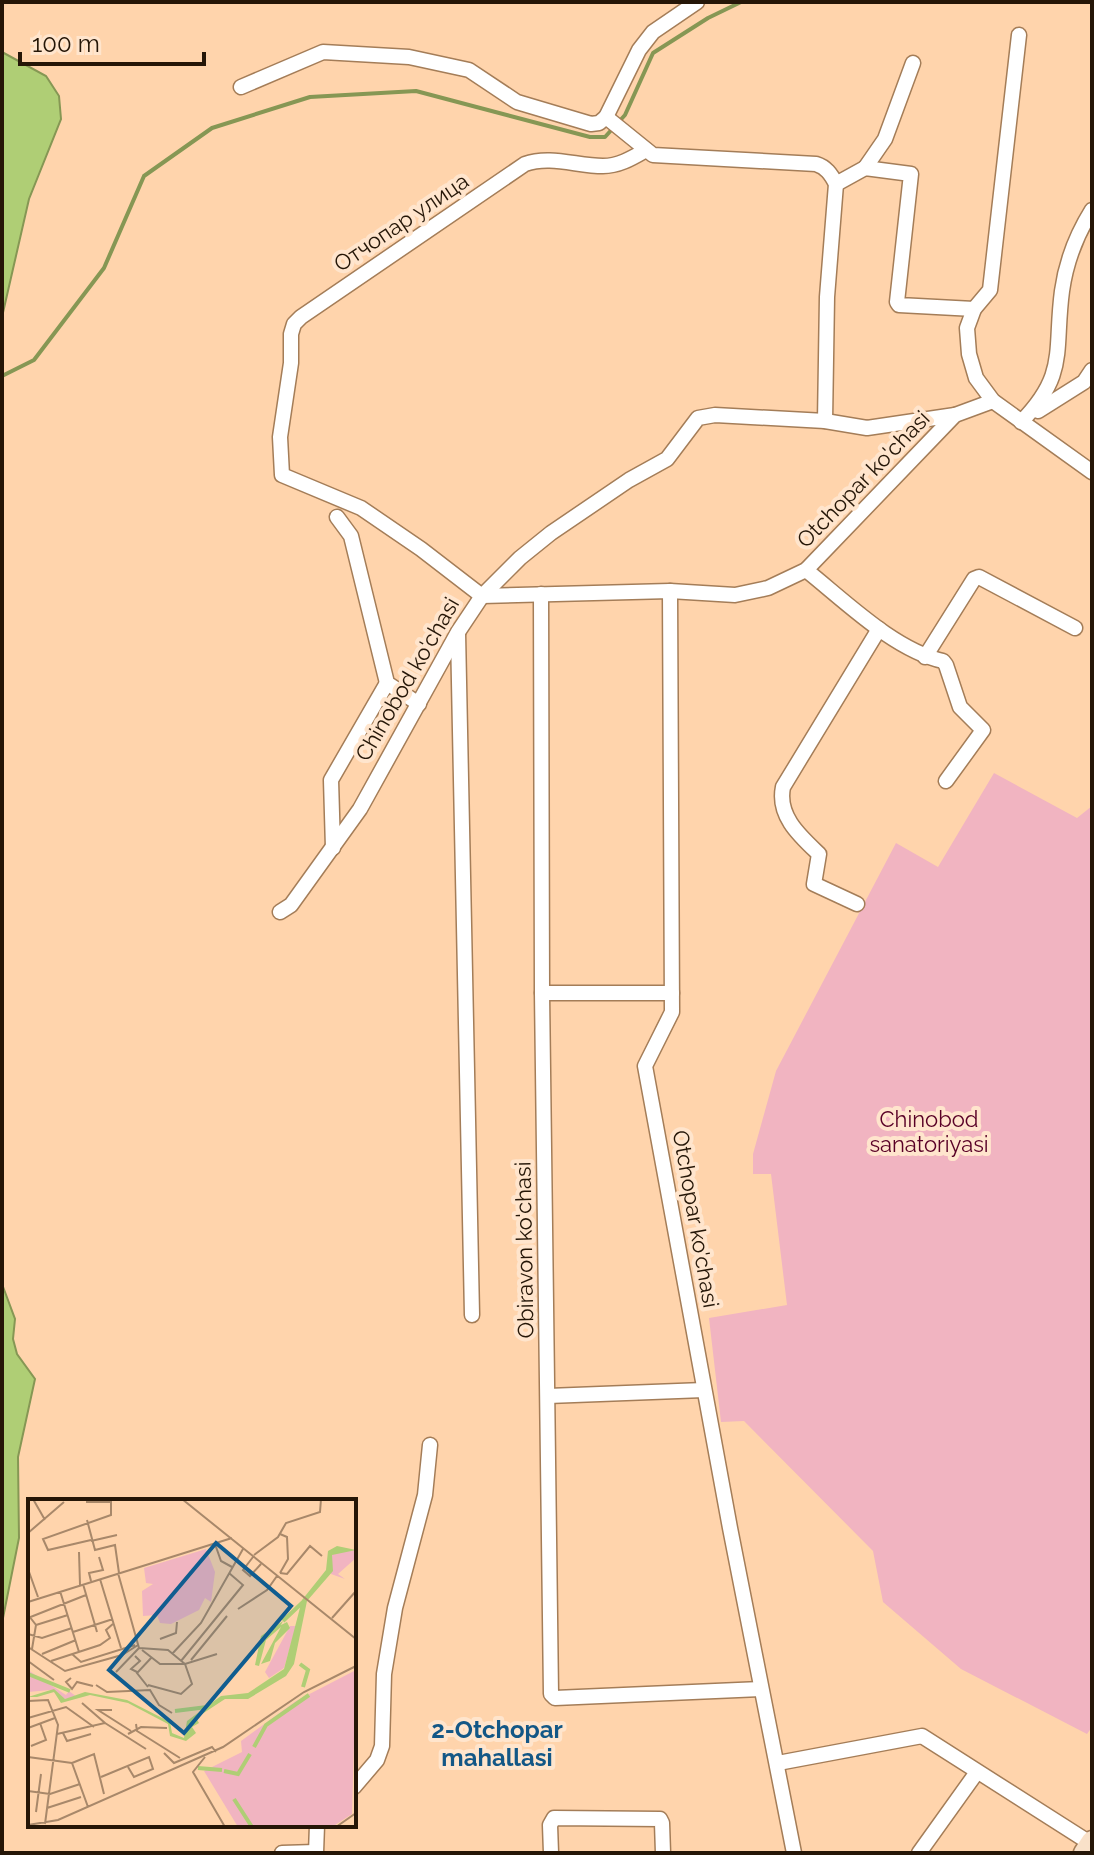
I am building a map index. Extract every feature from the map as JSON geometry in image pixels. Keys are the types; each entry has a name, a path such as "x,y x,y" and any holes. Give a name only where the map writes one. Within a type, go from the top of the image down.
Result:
{"street":[{"path":"241,87 323,52 409,57 469,70 517,102 591,124 599,123 606,117 639,50 653,32 697,2"},
{"path":"1019,35 990,290 974,309 967,328 969,354 976,378 993,401 1092,472"},
{"path":"836,184 865,168 885,139 913,63"},
{"path":"606,117 653,155 816,164 827,169 836,184 827,297 825,421"},
{"name":"Отчопар улица","path":"482,596 361,508 282,475 280,437 294,324 525,164 533,161 573,161 603,166 621,163 646,150"},
{"path":"865,168 912,175 899,305 974,309"},
{"path":"1021,422 1041,401 1054,374 1067,265 1092,210"},
{"path":"1021,422 1084,382 1092,370"},
{"name":"Otchopar ko'chasi","path":"482,596 670,591 735,595 768,588 806,570 955,415 993,401"},
{"name":"Chinobod ko'chasi","path":"280,912 291,905 360,809 458,632 482,596 520,558 551,533 629,480 667,459 703,415 825,421 867,428 955,415"},
{"path":"337,517 351,536 387,683 419,704"},
{"path":"806,570 879,629 925,657 943,661 960,707 983,730 946,781"},
{"path":"925,657 974,579 979,577 1075,628"},
{"name":"Otchopar ko'chasi","path":"670,591 672,1012 645,1066 794,1853"},
{"name":"Obiravon ko'chasi","path":"541,594 542,993 551,1694 555,1698 761,1689"},
{"path":"857,904 814,884 819,854 793,828 781,798 783,787 879,629"},
{"path":"458,632 472,1315"},
{"path":"333,849 331,780 387,683"},
{"path":"542,993 672,993"},
{"path":"548,1396 704,1390"},
{"path":"356,1785 377,1760 382,1746 384,1674 395,1608 425,1495 430,1445"},
{"path":"778,1763 922,1736 1089,1846"},
{"path":"919,1853 977,1772"},
{"path":"551,1853 550,1825 554,1818 569,1818 660,1819 663,1853"},
{"path":"282,1853 316,1852 317,1827"}],"green space":[{"name":"Chinobod sanatoriyasi","path":"994,773 1077,818 1092,806 1092,1727 1087,1734 961,1669 883,1602 873,1551 744,1421 721,1422 709,1318 787,1305 771,1174 753,1174 753,1154 776,1071 896,843 938,867"}],"shaded area":[{"path":"2,52 46,76 59,96 61,119 29,199 2,317"},
{"path":"2,1284 15,1319 13,1339 17,1354 35,1379 18,1457 19,1538 2,1623"}],"waterway":[{"path":"2,376 34,360 104,268 144,176 212,128 310,97 416,91 590,137 605,137 625,115 653,53 708,18 741,2"}],"district":[{"name":"2-Otchopar mahallasi","path":"497,1744"}]}
